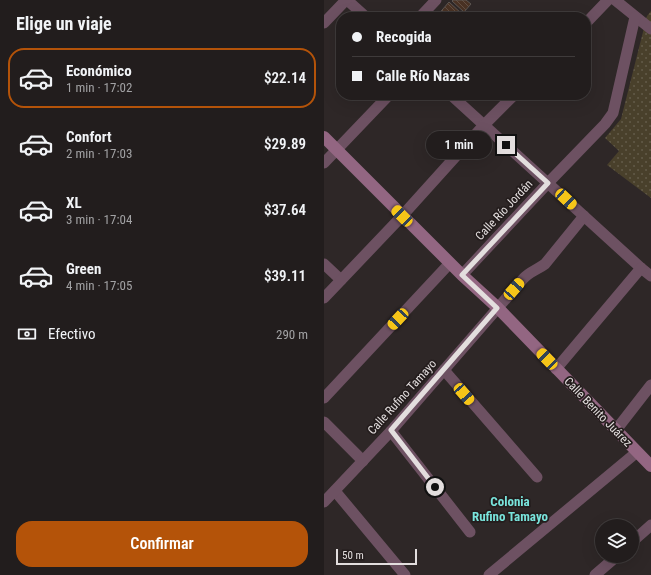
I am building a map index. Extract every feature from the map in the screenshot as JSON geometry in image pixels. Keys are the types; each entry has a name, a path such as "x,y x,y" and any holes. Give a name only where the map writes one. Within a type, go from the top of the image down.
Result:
{"street":[{"path":"324,23 346,0 360,12"},
{"path":"425,12 436,0"},
{"path":"591,17 608,0"},
{"path":"615,0 651,29"},
{"name":"Calle Río Jordán","path":"462,275 605,124 612,113 635,17"},
{"path":"324,163 385,100"},
{"path":"456,100 651,276"},
{"path":"324,298 509,100"},
{"name":"Calle Benito Juárez","path":"324,137 402,216 497,308 651,466"},
{"name":"Calle Rufino Tamayo","path":"324,502 391,430 529,273 545,264 584,216"},
{"path":"324,398 450,263"},
{"path":"324,264 341,280"},
{"path":"556,369 641,268"},
{"path":"444,370 537,477"},
{"path":"616,430 651,385"},
{"path":"324,422 363,461"},
{"path":"391,430 470,532"},
{"path":"489,575 637,452"},
{"path":"335,490 405,575"},
{"path":"639,536 651,525"},
{"path":"596,575 609,563"}],"shaded area":[{"path":"651,11 651,198 607,165 619,151 605,138 621,119 647,16"}],"building":[{"path":"466,0 471,4 464,12 452,1"},
{"path":"449,2 460,12 440,12"}],"district":[{"name":"Colonia Rufino Tamayo","path":"510,508"}],"route":[{"path":"435,487 391,430 497,308 462,275 548,183 506,145"}]}
